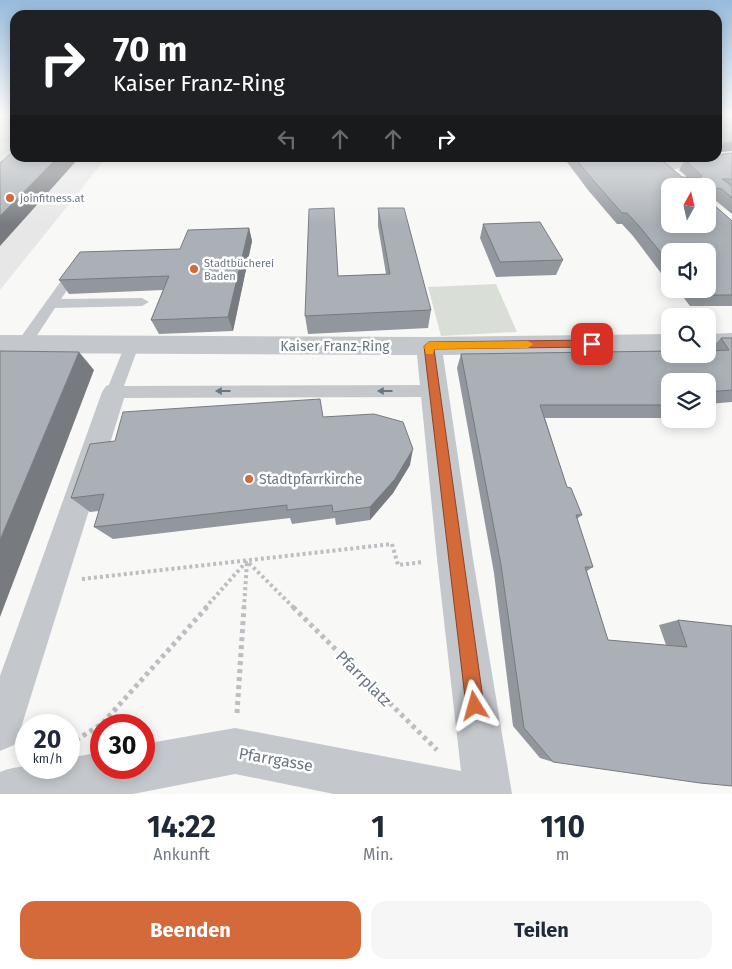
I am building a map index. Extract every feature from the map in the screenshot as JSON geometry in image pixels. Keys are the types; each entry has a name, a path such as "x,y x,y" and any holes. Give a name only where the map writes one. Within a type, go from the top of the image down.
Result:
{"street":[{"path":"657,162 676,178"},
{"path":"716,342 732,342"},
{"name":"Kaiser Franz-Ring","path":"7,346 429,346 661,343"},
{"path":"429,346 455,559 488,794"},
{"path":"0,731 114,392"},
{"name":"Pfarrgasse","path":"6,794 235,751 457,794"}],"lane":[{"path":"7,346 51,304 75,270"},
{"path":"51,304 142,302"},
{"path":"132,345 114,392 434,391"}],"path":[{"path":"49,583 392,544 398,565 455,559"},
{"path":"80,737 102,724 247,561"},
{"path":"235,751 247,561"},
{"name":"Pfarrplatz","path":"247,561 438,752"}],"shaded area":[{"path":"0,151 10,151 10,160 0,166"},
{"path":"4,162 103,162 0,290 0,166"},
{"path":"496,284 517,332 441,336 428,287"}],"building":[{"path":"732,153 732,179 722,179 732,186 732,198 722,189 716,188 716,178 700,178 702,176 687,162 722,162 722,154"},
{"path":"10,154 10,162 53,162 0,216 0,163"},
{"path":"578,162 664,162 682,177 700,178 661,178 661,233 716,233 716,207 732,221 732,295 716,295 716,243 661,243 661,253 627,213 622,213"},
{"path":"334,208 338,276 390,274 378,208 404,208 431,310 305,316 309,209"},
{"path":"540,222 563,260 500,262 483,224"},
{"path":"249,228 228,317 151,320 169,276 59,280 80,252 180,249 188,230"},
{"path":"721,338 732,338 732,390 716,391 716,373 661,373 661,405 540,405 567,487 571,488 582,515 576,515 593,567 585,567 608,640 687,647 678,620 732,626 732,786 553,762 524,728 501,565 461,354 661,351 661,363 716,363 716,351 729,350"},
{"path":"0,351 79,352 0,540"},
{"name":"Stadtpfarrkirche","path":"320,399 323,417 374,414 403,422 413,449 395,479 370,507 333,512 332,505 287,510 287,505 94,527 104,494 71,498 90,444 115,441 123,412"}],"slow traffic":[{"path":"430,352 429,346 528,344"}],"place":[{"name":"joinfitness.at","path":"10,198"},
{"name":"Stadtbücherei Baden","path":"194,269"},
{"name":"Stadtpfarrkirche","path":"249,479"}],"route":[{"path":"475,706 429,346 592,344"}]}
